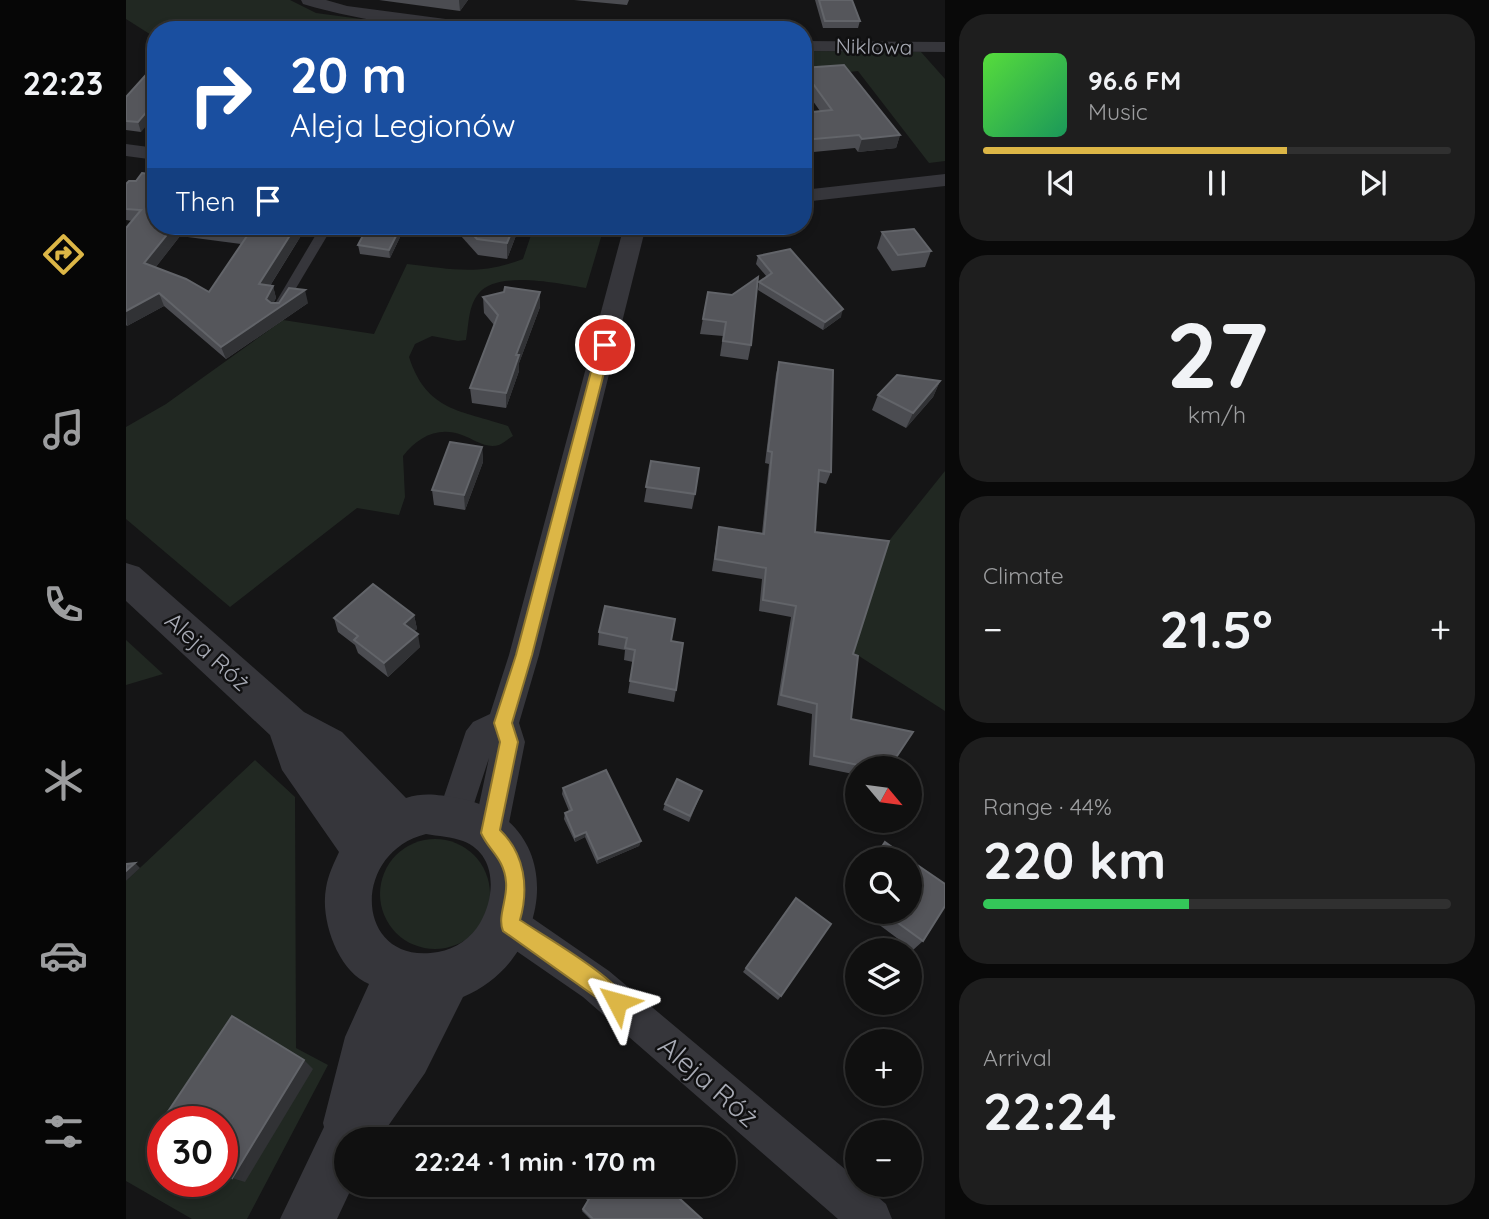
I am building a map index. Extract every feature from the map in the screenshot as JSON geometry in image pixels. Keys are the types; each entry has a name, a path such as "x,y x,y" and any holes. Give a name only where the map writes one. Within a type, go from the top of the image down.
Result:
{"street":[{"path":"309,0 345,11 422,21"},
{"name":"Niklowa","path":"812,46 945,47"},
{"path":"126,150 147,153"},
{"path":"812,195 945,180"},
{"path":"472,823 509,742 503,723 524,655 633,235"},
{"name":"Aleja Róż","path":"126,578 289,725 297,756 382,836"},
{"path":"426,813 472,823 500,842 511,860 516,881 515,902 509,924 497,944 481,960 461,972 423,975 374,960 360,944 351,924 347,902 350,880 382,836 426,813"},
{"name":"Aleja Róż","path":"509,924 596,984 871,1219"},
{"path":"307,1219 345,1142 407,1055 423,975"}],"lane":[{"path":"278,310 322,235"}],"shaded area":[{"path":"126,0 290,0 316,13 376,21 147,21 147,32 126,19"},
{"path":"812,51 921,52 945,79 945,161 929,163 858,71 812,76"},
{"path":"531,235 602,235 586,288 530,280 500,282 479,293 473,304 466,340 432,336 415,344 409,357 425,389 436,399 461,412 508,426 513,436 494,446 445,432 429,435 415,443 403,456 405,497 399,515 357,508 230,607 126,519 126,427 166,404 283,320 374,334 407,264 465,270 493,268 523,259"},
{"path":"945,471 945,711 848,649 880,552"},
{"path":"126,640 163,674 126,685"},
{"path":"255,760 295,797 296,1048 328,1065 247,1219 192,1219 154,1197 238,1197 238,1106 147,1106 147,1193 126,1181 126,881"},
{"path":"435,839 456,844 474,855 485,873 490,894 485,915 474,933 456,944 435,949 414,944 396,933 385,915 380,894 385,873 396,855 414,844"}],"building":[{"path":"819,0 852,0 860,21 825,21"},
{"path":"844,65 900,135 862,139 859,135 812,139 812,112 832,110 812,82 812,67"},
{"path":"147,74 147,112 138,122 126,121 126,97"},
{"path":"142,173 147,174 147,235 167,235 144,263 186,279 209,292 248,235 290,235 259,284 273,286 266,299 271,303 279,303 289,288 305,290 221,347 159,293 126,311 126,228 141,210 126,209 126,184 136,181"},
{"path":"914,229 931,251 898,255 882,232"},
{"path":"363,235 396,235 389,250 358,245"},
{"path":"473,235 510,235 507,243 477,239"},
{"path":"790,249 843,309 825,322 759,282 772,273 758,256"},
{"path":"758,277 751,345 723,341 726,322 703,319 708,292 732,295"},
{"path":"505,287 540,292 516,355 519,355 506,393 470,388 498,315 483,297 504,292"},
{"path":"779,362 833,370 831,472 819,470 815,532 889,541 853,654 858,656 851,719 913,732 897,756 845,756 845,762 814,756 817,704 781,695 796,606 763,600 766,568 715,559 719,527 764,534 772,452 768,451"},
{"path":"897,375 940,381 913,413 878,395"},
{"path":"450,442 482,447 464,495 432,490"},
{"path":"651,461 699,468 695,494 646,487"},
{"path":"373,584 414,615 404,624 418,634 384,663 354,640 358,636 334,618"},
{"path":"605,606 675,619 671,641 683,643 676,690 630,681 635,650 625,648 627,638 599,632"},
{"path":"606,770 641,841 598,859 586,832 575,837 565,813 572,810 563,788"},
{"path":"677,779 702,791 690,816 665,804"},
{"path":"135,863 126,871 126,864"},
{"path":"922,868 945,884 945,906 923,941 900,924 922,924"},
{"path":"796,898 831,924 781,996 746,968"},
{"path":"232,1016 304,1060 238,1168 238,1106 172,1106"},
{"path":"587,1197 680,1197 702,1219 593,1219 583,1209 589,1199"}],"route":[{"path":"605,345 524,655 503,723 509,742 490,833 500,842 511,860 516,881 515,902 509,924 596,984 617,1002"}]}
